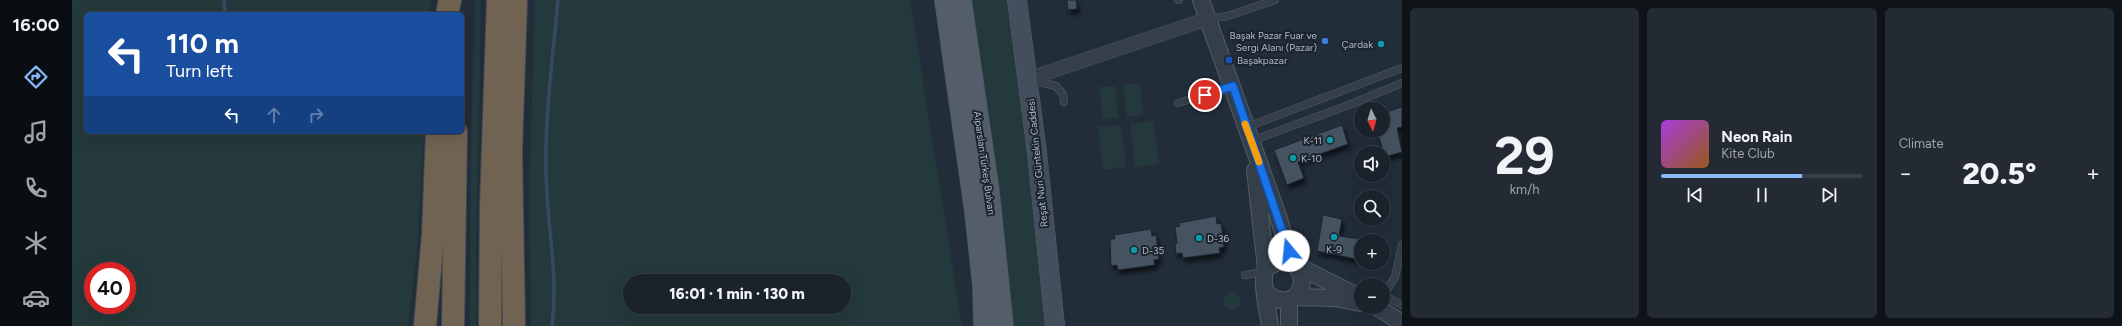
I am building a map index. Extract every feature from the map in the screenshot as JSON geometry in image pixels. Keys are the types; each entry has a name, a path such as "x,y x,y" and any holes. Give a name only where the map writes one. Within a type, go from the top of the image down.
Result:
{"highway":[{"path":"447,12 450,0"},
{"path":"459,12 460,0"},
{"path":"490,326 491,207 498,0"},
{"path":"514,326 510,152 516,0"},
{"path":"425,326 433,249 436,134"},
{"path":"453,326 456,134"}],"main road":[{"name":"Alparslan Türkeş Bulvarı","path":"944,0 975,212 983,286 984,326"},
{"name":"Alparslan Türkeş Bulvarı","path":"962,0 989,191 1003,326"},
{"name":"Reşat Nuri Güntekin Caddesi","path":"1017,0 1028,79 1055,326"}],"street":[{"path":"1201,0 1233,86 1295,265 1303,279 1299,292 1292,298 1289,326"},
{"path":"1028,79 1208,19"},
{"path":"1249,134 1264,270 1262,282 1266,292 1270,326"},
{"path":"1264,270 1279,261 1295,265 1354,294"},
{"path":"1266,292 1276,300 1292,298 1334,298 1354,302"},
{"path":"1388,314 1402,323"}],"lane":[{"path":"1208,19 1228,16 1275,0"},
{"path":"1249,134 1402,68"},
{"path":"1028,79 1056,86 1063,94 1064,102"},
{"path":"1249,134 1349,105 1402,83"},
{"path":"1178,103 1233,86"},
{"path":"1390,285 1395,277 1402,245"},
{"path":"1246,275 1264,270"},
{"path":"1390,299 1402,305"}],"green space":[{"path":"72,0 431,0 430,12 84,12 84,134 424,134 417,249 408,326 72,326"},
{"path":"475,0 481,0 476,256 477,326 470,326 471,140"},
{"path":"535,0 910,0 962,326 531,326 529,192"},
{"path":"969,0 1007,0 1028,144 1045,326 1011,326"},
{"path":"1140,83 1143,115 1127,117 1123,85"},
{"path":"1115,86 1118,117 1103,119 1099,87"},
{"path":"1154,121 1159,164 1135,167 1130,124"},
{"path":"1121,125 1126,167 1103,170 1098,127"},
{"path":"1228,292 1236,292 1241,297 1239,308 1236,310 1228,310 1223,305 1223,297"}],"building":[{"path":"1067,0 1076,0 1077,9 1068,10"},
{"path":"1402,107 1402,127 1397,128 1402,152 1390,156 1390,146 1382,146 1379,138 1390,138 1390,111"},
{"name":"K-10","path":"1342,125 1348,144 1298,162 1304,178 1287,185 1274,150"},
{"name":"K-9","path":"1323,215 1342,219 1339,236 1354,238 1354,259 1317,251"},
{"name":"D-36","path":"1216,216 1217,224 1221,223 1224,247 1219,248 1220,253 1183,258 1182,253 1176,254 1175,244 1177,243 1175,227 1180,226 1179,223"},
{"name":"D-35","path":"1151,229 1152,236 1156,235 1159,259 1154,260 1155,265 1118,270 1117,265 1111,266 1110,239 1115,239 1114,235"}],"waterway":[{"path":"224,0 225,12"},
{"path":"552,326 554,287 547,189 546,148 558,0"}],"slow traffic":[{"path":"1245,124 1259,162"}],"place":[{"name":"Başak Pazar Fuar ve Sergi Alanı (Pazar)","path":"1325,41"},
{"name":"Çardak","path":"1381,44"},
{"name":"Başakpazar","path":"1229,60"},
{"name":"K-11","path":"1330,140"},
{"name":"K-10","path":"1293,158"},
{"name":"K-9","path":"1334,237"},
{"name":"D-36","path":"1199,238"},
{"name":"D-35","path":"1134,250"}],"route":[{"path":"1205,95 1233,86 1289,251"}]}
